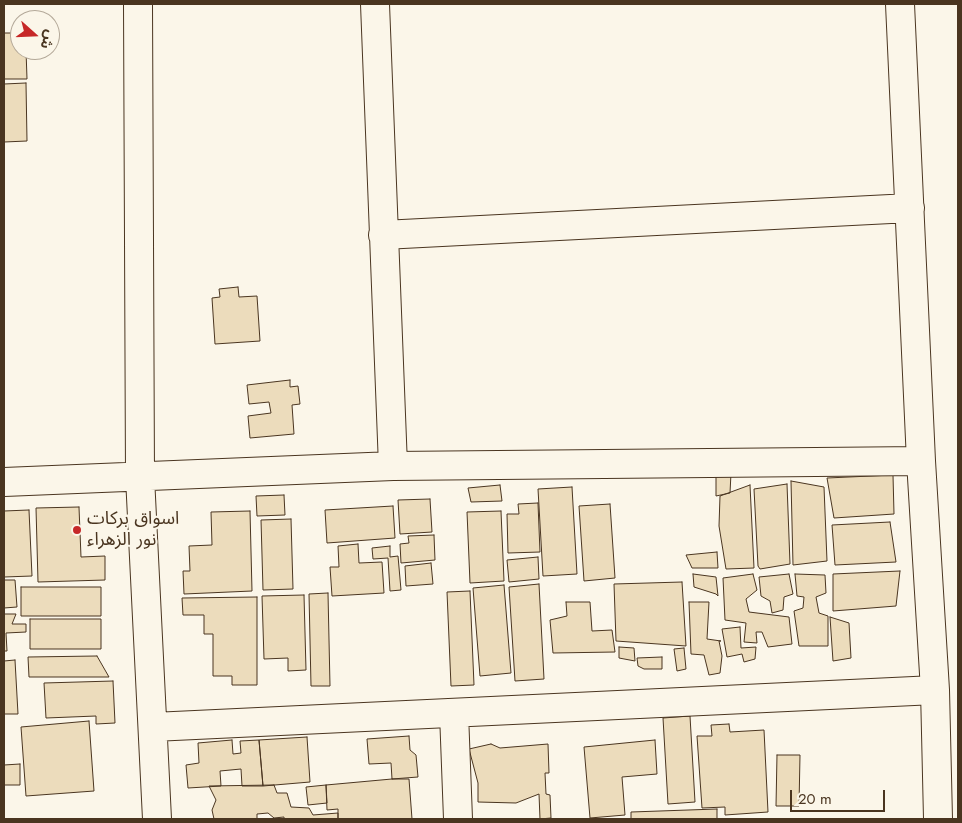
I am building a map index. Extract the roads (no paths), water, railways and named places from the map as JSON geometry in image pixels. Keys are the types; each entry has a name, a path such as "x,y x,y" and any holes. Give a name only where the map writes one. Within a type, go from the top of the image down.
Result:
{"street":[{"path":"138,4 140,477 156,819"},
{"path":"376,4 392,466"},
{"path":"900,4 921,461 934,690 947,789 938,819"},
{"path":"383,235 910,208"},
{"path":"4,482 392,466 921,461"},
{"path":"153,726 934,690"},
{"path":"454,713 458,819"}],"place":[{"name":"اسواق بركات نور الزهراء","path":"77,530"}]}
